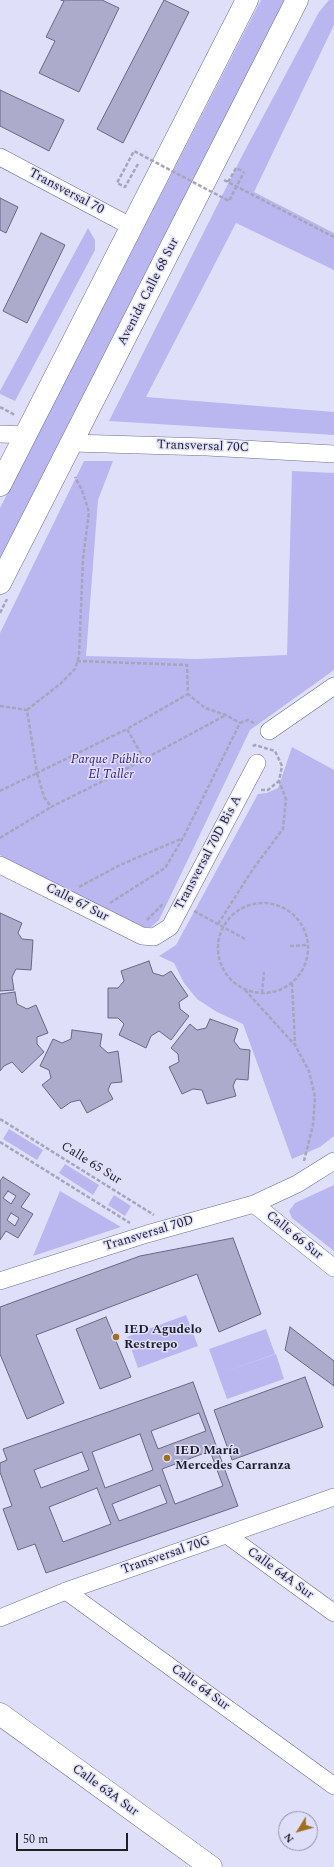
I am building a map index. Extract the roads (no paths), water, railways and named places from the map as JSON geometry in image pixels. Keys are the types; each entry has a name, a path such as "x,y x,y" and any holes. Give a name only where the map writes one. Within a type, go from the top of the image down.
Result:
{"main road":[{"path":"0,485 247,0"},
{"name":"Avenida Calle 68 Sur","path":"0,583 72,443 219,177 297,0"},
{"name":"Calle 63A Sur","path":"0,1714 211,1867"}],"street":[{"name":"Transversal 70","path":"0,157 132,227"},
{"path":"0,434 26,434"},
{"name":"Transversal 70C","path":"72,443 207,447 334,454"},
{"path":"269,731 334,686"},
{"name":"Transversal 70D Bis A","path":"154,937 170,928 175,901 253,756"},
{"name":"Calle 67 Sur","path":"0,865 142,936 154,937"},
{"name":"Transversal 70D","path":"0,1281 147,1234 254,1204 297,1184 334,1161"},
{"name":"Calle 66 Sur","path":"254,1204 334,1268"},
{"name":"Transversal 70G","path":"0,1618 66,1591 334,1497"},
{"name":"Calle 64A Sur","path":"227,1535 334,1613"},
{"name":"Calle 64 Sur","path":"66,1591 334,1786"}],"place":[{"name":"IED Agudelo Restrepo","path":"116,1337"},
{"name":"IED María Mercedes Carranza","path":"167,1458"}],"park label":[{"name":"Parque Público El Taller","path":"111,768"}]}
